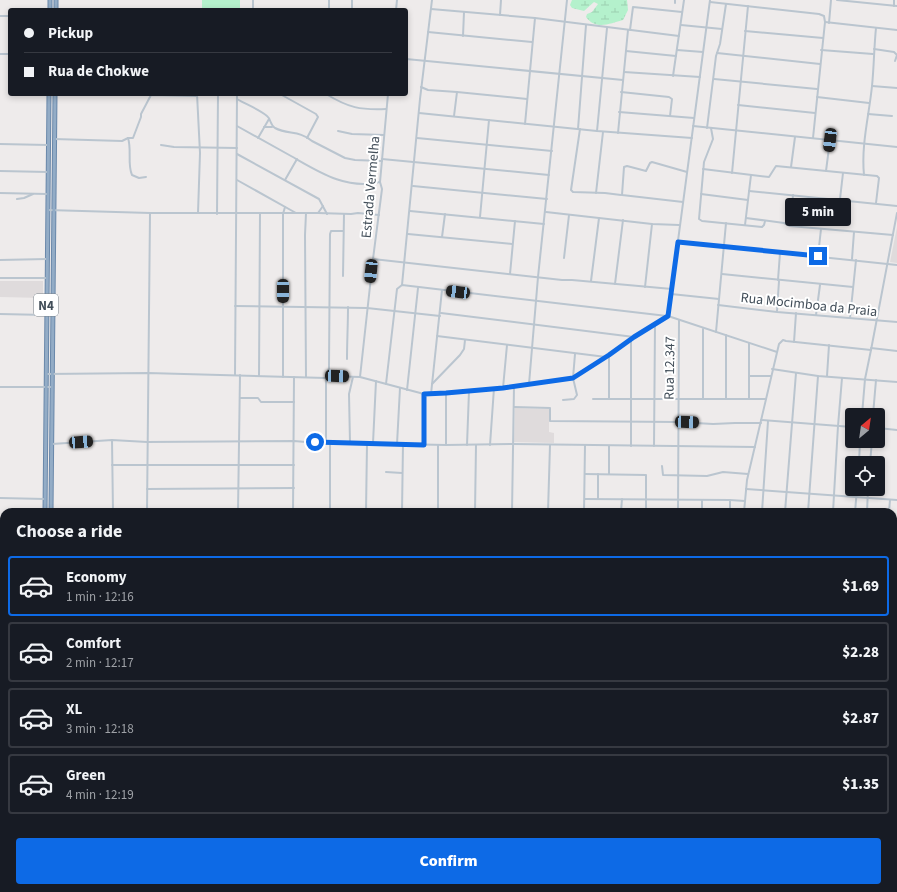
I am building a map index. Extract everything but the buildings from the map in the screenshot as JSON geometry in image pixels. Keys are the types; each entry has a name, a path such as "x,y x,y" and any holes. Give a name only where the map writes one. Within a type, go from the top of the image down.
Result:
{"highway":[{"name":"N4","path":"44,508 49,96"},
{"name":"N4","path":"51,508 55,96"}],"street":[{"path":"402,285 413,186 421,87 432,0"},
{"path":"500,15 501,0"},
{"path":"529,384 538,278 567,0"},
{"path":"674,76 684,0"},
{"path":"829,23 831,0"},
{"path":"837,0 897,6"},
{"path":"894,0 894,6"},
{"path":"668,316 710,1 819,14 824,16 825,22 813,138"},
{"path":"708,128 726,4"},
{"path":"732,173 748,6"},
{"path":"618,133 626,51 634,7 682,12"},
{"path":"431,9 566,21 607,28 679,36"},
{"path":"463,36 464,12"},
{"path":"525,124 535,18"},
{"path":"825,22 897,30"},
{"path":"586,25 579,129 571,190 573,192 622,195 683,202"},
{"path":"680,25 722,29"},
{"path":"597,131 607,28"},
{"path":"864,175 864,144 872,86 876,28"},
{"path":"745,31 823,38"},
{"path":"428,32 532,42"},
{"path":"874,49 894,52 897,55 895,61"},
{"path":"677,50 703,52"},
{"path":"821,50 874,54"},
{"path":"626,51 676,56"},
{"path":"718,53 820,64"},
{"path":"408,59 623,80"},
{"path":"624,72 700,77"},
{"path":"714,79 817,89"},
{"path":"872,86 897,88"},
{"path":"421,87 428,90 527,99"},
{"path":"454,116 457,92"},
{"path":"621,92 669,97 672,99 670,116"},
{"path":"54,139 122,141 128,138 133,138 141,114 150,96"},
{"path":"197,96 200,168 198,213"},
{"path":"217,214 218,96"},
{"path":"284,96 316,114 318,117 308,138"},
{"path":"329,96 356,108 386,109"},
{"name":"Estrada Vermelha","path":"360,377 382,189 380,182 388,96"},
{"path":"817,97 869,103"},
{"path":"235,375 237,99 268,116 272,127"},
{"path":"738,104 815,114"},
{"path":"619,112 694,118"},
{"path":"419,113 603,132 692,138"},
{"path":"868,114 892,116"},
{"path":"258,138 269,119"},
{"path":"480,217 489,120"},
{"path":"236,126 326,176 355,183 371,184 380,182"},
{"path":"693,126 897,147"},
{"path":"264,127 272,127 284,133 296,133 346,158 355,160 414,162 549,175"},
{"path":"711,128 713,139 706,155 703,169 699,219 762,227 765,221"},
{"path":"338,131 352,134 384,135"},
{"path":"596,193 603,132"},
{"path":"791,167 795,137"},
{"path":"128,138 130,143 130,171 132,175 139,178 146,177"},
{"path":"417,138 552,151"},
{"path":"826,171 830,140"},
{"path":"0,144 48,145"},
{"path":"161,145 199,148 237,148"},
{"path":"237,154 319,199 327,214"},
{"path":"285,180 297,160"},
{"path":"622,195 625,166 646,171 649,164 652,162 687,172"},
{"path":"703,169 769,177 774,167 791,167 878,177 876,203"},
{"path":"0,171 48,172"},
{"path":"840,200 843,173"},
{"path":"745,225 751,175"},
{"path":"236,180 297,213"},
{"path":"413,186 547,199"},
{"path":"749,191 897,206"},
{"path":"0,193 47,194"},
{"path":"17,199 34,194"},
{"path":"701,194 748,200"},
{"path":"790,226 793,195"},
{"path":"318,213 323,205"},
{"path":"283,377 282,307 284,207"},
{"path":"47,210 217,214 358,213 379,215"},
{"path":"410,211 544,224"},
{"path":"546,212 652,224 679,225"},
{"path":"147,508 150,213"},
{"path":"259,376 260,213"},
{"path":"306,213 306,377"},
{"path":"863,408 865,379 897,213"},
{"path":"342,276 344,214"},
{"path":"442,238 445,214"},
{"path":"564,258 569,215"},
{"path":"591,282 599,218"},
{"path":"746,218 784,222 790,226 893,236"},
{"path":"615,284 622,220"},
{"path":"510,274 515,221"},
{"path":"716,332 726,223"},
{"path":"646,287 652,224"},
{"path":"818,256 821,229"},
{"path":"326,443 327,374 329,368 330,234 333,230 343,231"},
{"path":"852,260 854,232"},
{"path":"408,234 512,244"},
{"path":"678,242 723,248 818,256 897,265"},
{"path":"777,312 780,253"},
{"path":"0,260 47,259"},
{"path":"373,259 538,278 672,289"},
{"path":"850,318 856,260"},
{"path":"722,274 820,285 853,287"},
{"path":"0,278 47,278"},
{"path":"386,384 397,289 402,285 668,316 703,329 777,352"},
{"path":"816,315 820,285"},
{"path":"407,390 418,287"},
{"path":"431,394 441,313 442,290"},
{"path":"671,294 719,299"},
{"name":"Rua Mocimboa da Praia","path":"718,305 777,312 897,322"},
{"path":"235,306 348,307 440,316"},
{"path":"347,359 346,336 348,330 348,307"},
{"path":"441,313 634,337"},
{"path":"794,342 796,313"},
{"path":"0,314 46,315"},
{"path":"46,374 148,373 283,377 360,377 424,394 503,388 573,378 668,316"},
{"name":"Rua 12.347","path":"678,508 679,320"},
{"path":"654,446 655,324"},
{"path":"702,399 703,329"},
{"path":"726,335 726,399"},
{"path":"437,336 606,357"},
{"path":"631,339 631,446"},
{"path":"432,384 460,355 464,349 465,340"},
{"path":"744,508 748,474 772,369 780,342 783,340 829,346 897,351"},
{"path":"749,343 749,399"},
{"path":"503,388 507,345"},
{"path":"827,376 829,346"},
{"path":"563,400 576,398 577,395 573,378 575,354"},
{"path":"609,355 609,399"},
{"path":"772,369 818,376 897,382"},
{"path":"785,508 796,373"},
{"path":"238,508 240,376"},
{"path":"749,376 771,376"},
{"path":"808,508 818,376"},
{"path":"293,508 294,377"},
{"path":"350,443 349,394 353,377"},
{"path":"833,508 842,377"},
{"path":"874,408 876,380"},
{"path":"373,443 376,381"},
{"path":"0,386 51,387"},
{"path":"512,508 514,386"},
{"path":"397,444 400,388"},
{"path":"490,445 494,388"},
{"path":"467,445 469,391"},
{"path":"446,393 446,445"},
{"path":"424,394 424,445"},
{"path":"240,398 258,398 260,402 294,402"},
{"path":"593,399 766,399"},
{"path":"514,407 550,408 550,421 678,422 713,424 768,421 845,426"},
{"path":"762,508 768,421"},
{"path":"885,429 897,430"},
{"path":"112,440 113,508"},
{"path":"51,444 112,440 147,442 294,441 330,444 373,443 424,445 513,444 754,447"},
{"path":"330,444 330,508"},
{"path":"366,508 367,444"},
{"path":"402,508 403,444"},
{"path":"438,445 438,508"},
{"path":"475,508 476,445"},
{"path":"548,508 550,445"},
{"path":"584,508 585,445"},
{"path":"609,446 609,474"},
{"path":"112,465 294,465"},
{"path":"662,466 662,475 707,476 723,472 748,474"},
{"path":"386,472 402,473"},
{"path":"585,474 646,475 646,508"},
{"path":"598,474 598,499"},
{"path":"147,489 294,488"},
{"path":"746,489 897,500"},
{"path":"856,508 857,497"},
{"path":"0,498 45,499"},
{"path":"867,498 867,508"},
{"path":"585,499 745,501"},
{"path":"621,508 622,499"},
{"path":"702,500 702,508"},
{"path":"730,500 730,508"},
{"path":"889,508 890,500"}],"shaded area":[{"path":"897,227 897,263 890,262"},
{"path":"0,281 43,281 43,298 0,297"},
{"path":"515,408 549,409 549,432 554,433 554,443 514,442"}],"green space":[{"path":"202,0 240,0 240,8 202,8"},
{"path":"572,0 627,0 628,10 623,20 599,25 594,24 586,17 587,14 592,12 598,4 594,2 584,11 572,8 570,5"}],"route":[{"path":"315,442 330,444 350,443 424,445 424,394 503,388 573,378 668,316 678,242 723,248 818,256"}]}
